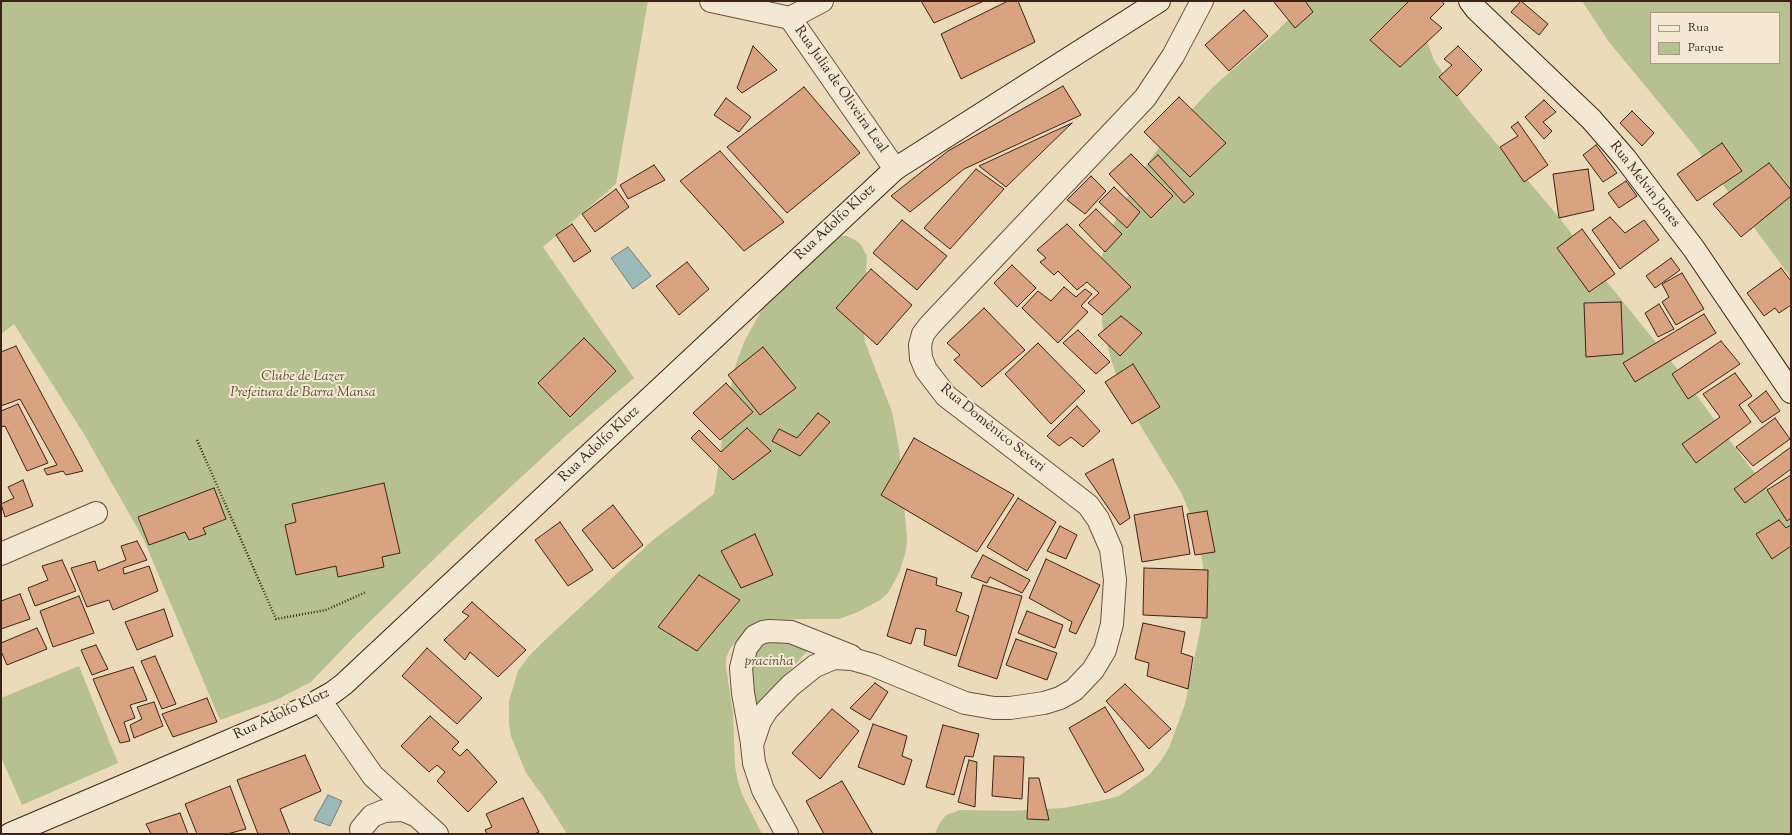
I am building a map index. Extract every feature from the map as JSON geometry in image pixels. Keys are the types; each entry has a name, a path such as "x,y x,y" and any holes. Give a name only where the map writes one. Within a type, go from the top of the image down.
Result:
{"street":[{"name":"Rua Julia de Oliveira Leal","path":"711,1 790,18 895,169"},
{"path":"790,18 822,1"},
{"name":"Rua Adolfo Klotz","path":"10,834 278,720 320,700 344,684 895,169 1159,1"},
{"name":"Rua Domênico Severi","path":"787,834 762,790 754,763 743,693 741,668 746,648 756,636 762,632 791,632 966,703 994,708 1010,708 1044,703 1060,698 1074,690 1093,670 1104,650 1112,624 1115,580 1111,549 1098,519 1088,506 946,396 926,370 921,358 920,345 923,334 930,324 1145,98 1173,56 1202,1"},
{"name":"Rua Melvin Jones","path":"1470,1 1476,9 1591,119 1625,158 1694,249 1791,392"},
{"path":"1,554 96,513"},
{"name":"Rua Domênico Severi","path":"752,745 760,721 767,710 808,670 821,662 834,658 852,659 872,665"},
{"path":"320,700 373,776 437,834"},
{"path":"360,832 375,798 373,776"},
{"path":"360,832 372,816 390,809 403,810 418,817"}],"path":[{"path":"197,440 276,619 326,610 366,592"}],"green space":[{"name":"Clube de Lazer Prefeitura de Barra Mansa","path":"1,1 648,1 616,184 543,247 634,378 569,433 464,530 355,636 311,682 276,700 220,720 143,538 84,434 14,324 1,334"},
{"path":"1307,1 1415,1 1420,23 1434,60 1464,105 1562,221 1599,272 1675,366 1742,457 1791,517 1791,834 935,834 939,824 946,815 960,810 1011,811 1063,808 1119,796 1149,775 1169,748 1185,704 1200,631 1204,600 1203,564 1195,527 1182,494 1134,415 1122,392 1110,356 1102,324 1100,263 1106,241 1120,211 1139,176 1167,136 1214,86 1276,32"},
{"path":"1582,1 1791,1 1791,278 1694,145 1609,42"},
{"path":"838,236 847,236 857,241 867,256 863,327 865,342 892,412 899,448 907,538 906,551 899,573 888,593 880,600 858,612 839,619 797,619 770,623 747,633 737,640 730,649 726,658 726,667 733,713 735,766 742,794 762,834 567,834 545,799 526,773 511,736 509,724 509,701 518,671 529,656 546,639 653,540 714,494 727,406 736,364 744,342 771,293"},
{"name":"pracinha","path":"775,641 811,647 755,709 750,649 758,644"},
{"path":"79,666 118,763 22,805 1,757 1,698"}],"water":[{"path":"628,247 651,276 633,289 611,258"},
{"path":"328,795 342,801 330,826 314,820"}],"building":[{"path":"921,1 984,1 934,23"},
{"path":"1008,1 1018,1 1035,42 961,79 941,34"},
{"path":"1273,1 1305,1 1313,12 1295,28"},
{"path":"1409,1 1442,1 1444,4 1430,18 1442,28 1400,67 1370,40"},
{"path":"1521,1 1548,24 1539,35 1511,12"},
{"path":"1244,10 1268,36 1229,71 1205,45"},
{"path":"753,46 777,70 742,93 737,88"},
{"path":"1458,46 1482,70 1457,96 1439,77 1452,65 1444,59"},
{"path":"1063,86 1081,115 964,169 910,212 891,196 948,151"},
{"path":"804,87 860,153 787,213 727,147"},
{"path":"1179,97 1226,143 1190,177 1144,132"},
{"path":"726,98 751,117 739,132 714,115"},
{"path":"1544,100 1556,112 1543,122 1552,131 1544,139 1525,117"},
{"path":"1632,111 1654,133 1642,146 1620,123"},
{"path":"1518,122 1548,165 1524,182 1500,147 1518,136 1511,127"},
{"path":"1072,123 1006,187 979,166"},
{"path":"1722,143 1742,171 1697,201 1677,174"},
{"path":"1596,145 1617,173 1603,182 1583,155"},
{"path":"720,151 784,222 744,251 680,181"},
{"path":"1131,154 1173,196 1151,218 1109,174"},
{"path":"1158,155 1194,194 1184,203 1148,164"},
{"path":"1769,163 1791,190 1791,196 1741,237 1713,204"},
{"path":"654,165 665,180 628,199 620,185"},
{"path":"976,169 1004,189 950,249 924,228"},
{"path":"1588,169 1594,210 1559,218 1553,174"},
{"path":"1091,176 1106,191 1085,214 1067,200"},
{"path":"1626,181 1637,196 1619,208 1608,193"},
{"path":"1114,187 1140,212 1127,228 1099,202"},
{"path":"616,189 629,207 595,232 582,214"},
{"path":"1096,209 1122,234 1105,252 1079,225"},
{"path":"1610,217 1625,233 1644,220 1659,240 1620,269 1592,230"},
{"path":"902,220 947,256 917,290 873,253"},
{"path":"572,224 591,251 574,262 556,235"},
{"path":"1067,224 1131,287 1102,315 1088,303 1099,293 1087,282 1077,290 1058,271 1054,275 1040,262 1046,258 1037,250"},
{"path":"1582,229 1615,274 1589,292 1557,248"},
{"path":"1671,258 1680,270 1655,288 1646,276"},
{"path":"687,262 709,289 679,315 656,286"},
{"path":"1012,265 1036,288 1017,307 994,283"},
{"path":"1781,268 1791,281 1791,305 1779,313 1775,308 1764,316 1747,293"},
{"path":"871,269 912,305 877,345 836,308"},
{"path":"1682,273 1704,309 1676,325 1662,302 1669,297 1662,284"},
{"path":"1064,287 1076,297 1085,289 1092,294 1081,306 1088,312 1058,343 1022,308 1038,291 1051,301"},
{"path":"1621,302 1623,354 1586,357 1584,303"},
{"path":"1659,304 1674,329 1658,337 1645,313"},
{"path":"984,308 1025,350 982,387 954,360 960,355 947,343"},
{"path":"1704,314 1716,333 1635,382 1623,363"},
{"path":"1121,316 1142,333 1120,356 1098,335"},
{"path":"1078,330 1110,362 1096,374 1063,343"},
{"path":"584,338 616,371 570,417 538,383"},
{"path":"1721,341 1740,364 1688,399 1672,374"},
{"path":"1038,343 1085,391 1051,424 1005,374"},
{"path":"16,346 83,471 66,475 63,471 47,475 44,469 57,465 20,399 1,406 1,352"},
{"path":"763,347 796,388 760,415 728,375"},
{"path":"1133,364 1160,407 1132,424 1105,382"},
{"path":"1735,373 1752,396 1739,405 1751,422 1696,463 1682,444 1720,417 1703,394"},
{"path":"726,383 753,412 720,440 693,413"},
{"path":"1766,391 1780,411 1762,423 1748,405"},
{"path":"18,404 48,463 27,471 5,426 1,427 1,411"},
{"path":"1077,406 1100,431 1083,447 1071,437 1059,446 1047,436"},
{"path":"818,413 830,422 800,456 772,441 779,429 797,438"},
{"path":"1775,418 1790,439 1753,466 1736,447"},
{"path":"747,428 771,451 733,480 691,438 699,430 721,452"},
{"path":"914,438 1014,495 977,552 881,495"},
{"path":"1791,447 1791,469 1745,503 1734,489"},
{"path":"1113,459 1130,518 1120,525 1085,474"},
{"path":"1791,475 1791,518 1787,521 1767,490"},
{"path":"23,480 33,506 5,517 1,504 14,498 8,487"},
{"path":"384,483 400,553 382,557 384,567 338,577 336,566 296,575 285,525 296,522 292,504"},
{"path":"214,488 226,519 203,528 206,534 189,540 185,532 149,545 138,517"},
{"path":"1018,498 1056,522 1027,571 987,547"},
{"path":"613,505 643,545 613,569 582,530"},
{"path":"1182,506 1190,554 1142,562 1134,515"},
{"path":"1207,511 1215,552 1195,555 1187,514"},
{"path":"1779,520 1786,528 1791,525 1791,546 1772,559 1756,534"},
{"path":"560,522 593,570 568,586 535,540"},
{"path":"1060,526 1077,535 1066,559 1047,551"},
{"path":"755,534 773,575 741,588 721,551"},
{"path":"137,541 147,560 123,568 124,574 149,566 158,591 113,610 109,600 87,607 71,568 95,561 98,571 126,560 121,546"},
{"path":"983,555 1030,580 1022,593 990,577 987,583 971,577"},
{"path":"1046,559 1100,585 1076,634 1069,631 1072,622 1029,598"},
{"path":"62,560 76,591 35,606 28,588 48,580 42,566"},
{"path":"1144,568 1208,570 1207,618 1143,615"},
{"path":"907,569 937,578 936,585 962,593 956,611 969,616 956,656 924,645 926,630 916,628 911,644 887,636"},
{"path":"699,575 740,600 697,651 658,627"},
{"path":"983,585 1022,596 997,679 958,666"},
{"path":"20,594 30,619 1,629 1,601"},
{"path":"79,596 94,633 53,647 40,611"},
{"path":"472,602 526,650 498,677 470,652 465,660 444,640 469,616 462,612"},
{"path":"164,609 173,636 137,650 125,622"},
{"path":"1027,611 1063,625 1055,648 1018,633"},
{"path":"1143,623 1185,632 1181,653 1193,657 1188,689 1147,676 1149,663 1135,659"},
{"path":"37,628 47,649 7,665 1,651 1,643"},
{"path":"1016,639 1057,653 1047,680 1006,665"},
{"path":"96,645 108,669 92,675 81,650"},
{"path":"427,648 482,698 457,724 402,676"},
{"path":"155,656 176,704 162,709 141,661"},
{"path":"133,667 147,700 130,705 135,718 124,722 130,741 120,743 93,679"},
{"path":"875,683 888,692 870,720 850,708"},
{"path":"1125,684 1171,729 1149,749 1106,701"},
{"path":"207,698 217,722 173,737 162,714"},
{"path":"154,702 163,726 134,738 130,725 142,719 137,707"},
{"path":"1105,707 1144,770 1105,793 1069,728"},
{"path":"832,709 859,731 820,779 792,753"},
{"path":"430,716 459,742 452,749 460,756 467,749 497,782 468,812 437,781 445,772 437,765 429,772 401,746"},
{"path":"873,724 907,736 902,756 912,760 904,785 858,767"},
{"path":"943,725 979,734 973,757 965,756 954,795 926,787"},
{"path":"305,755 321,791 280,809 290,834 258,834 237,780"},
{"path":"994,756 1024,757 1022,799 992,796"},
{"path":"969,760 977,762 975,807 958,802"},
{"path":"1029,778 1039,778 1049,820 1027,819"},
{"path":"842,781 873,834 824,834 806,801"},
{"path":"230,786 246,829 227,834 197,834 185,804"},
{"path":"523,798 539,832 534,834 487,834 485,830 492,827 486,814"},
{"path":"180,813 188,834 151,834 146,824"}]}
